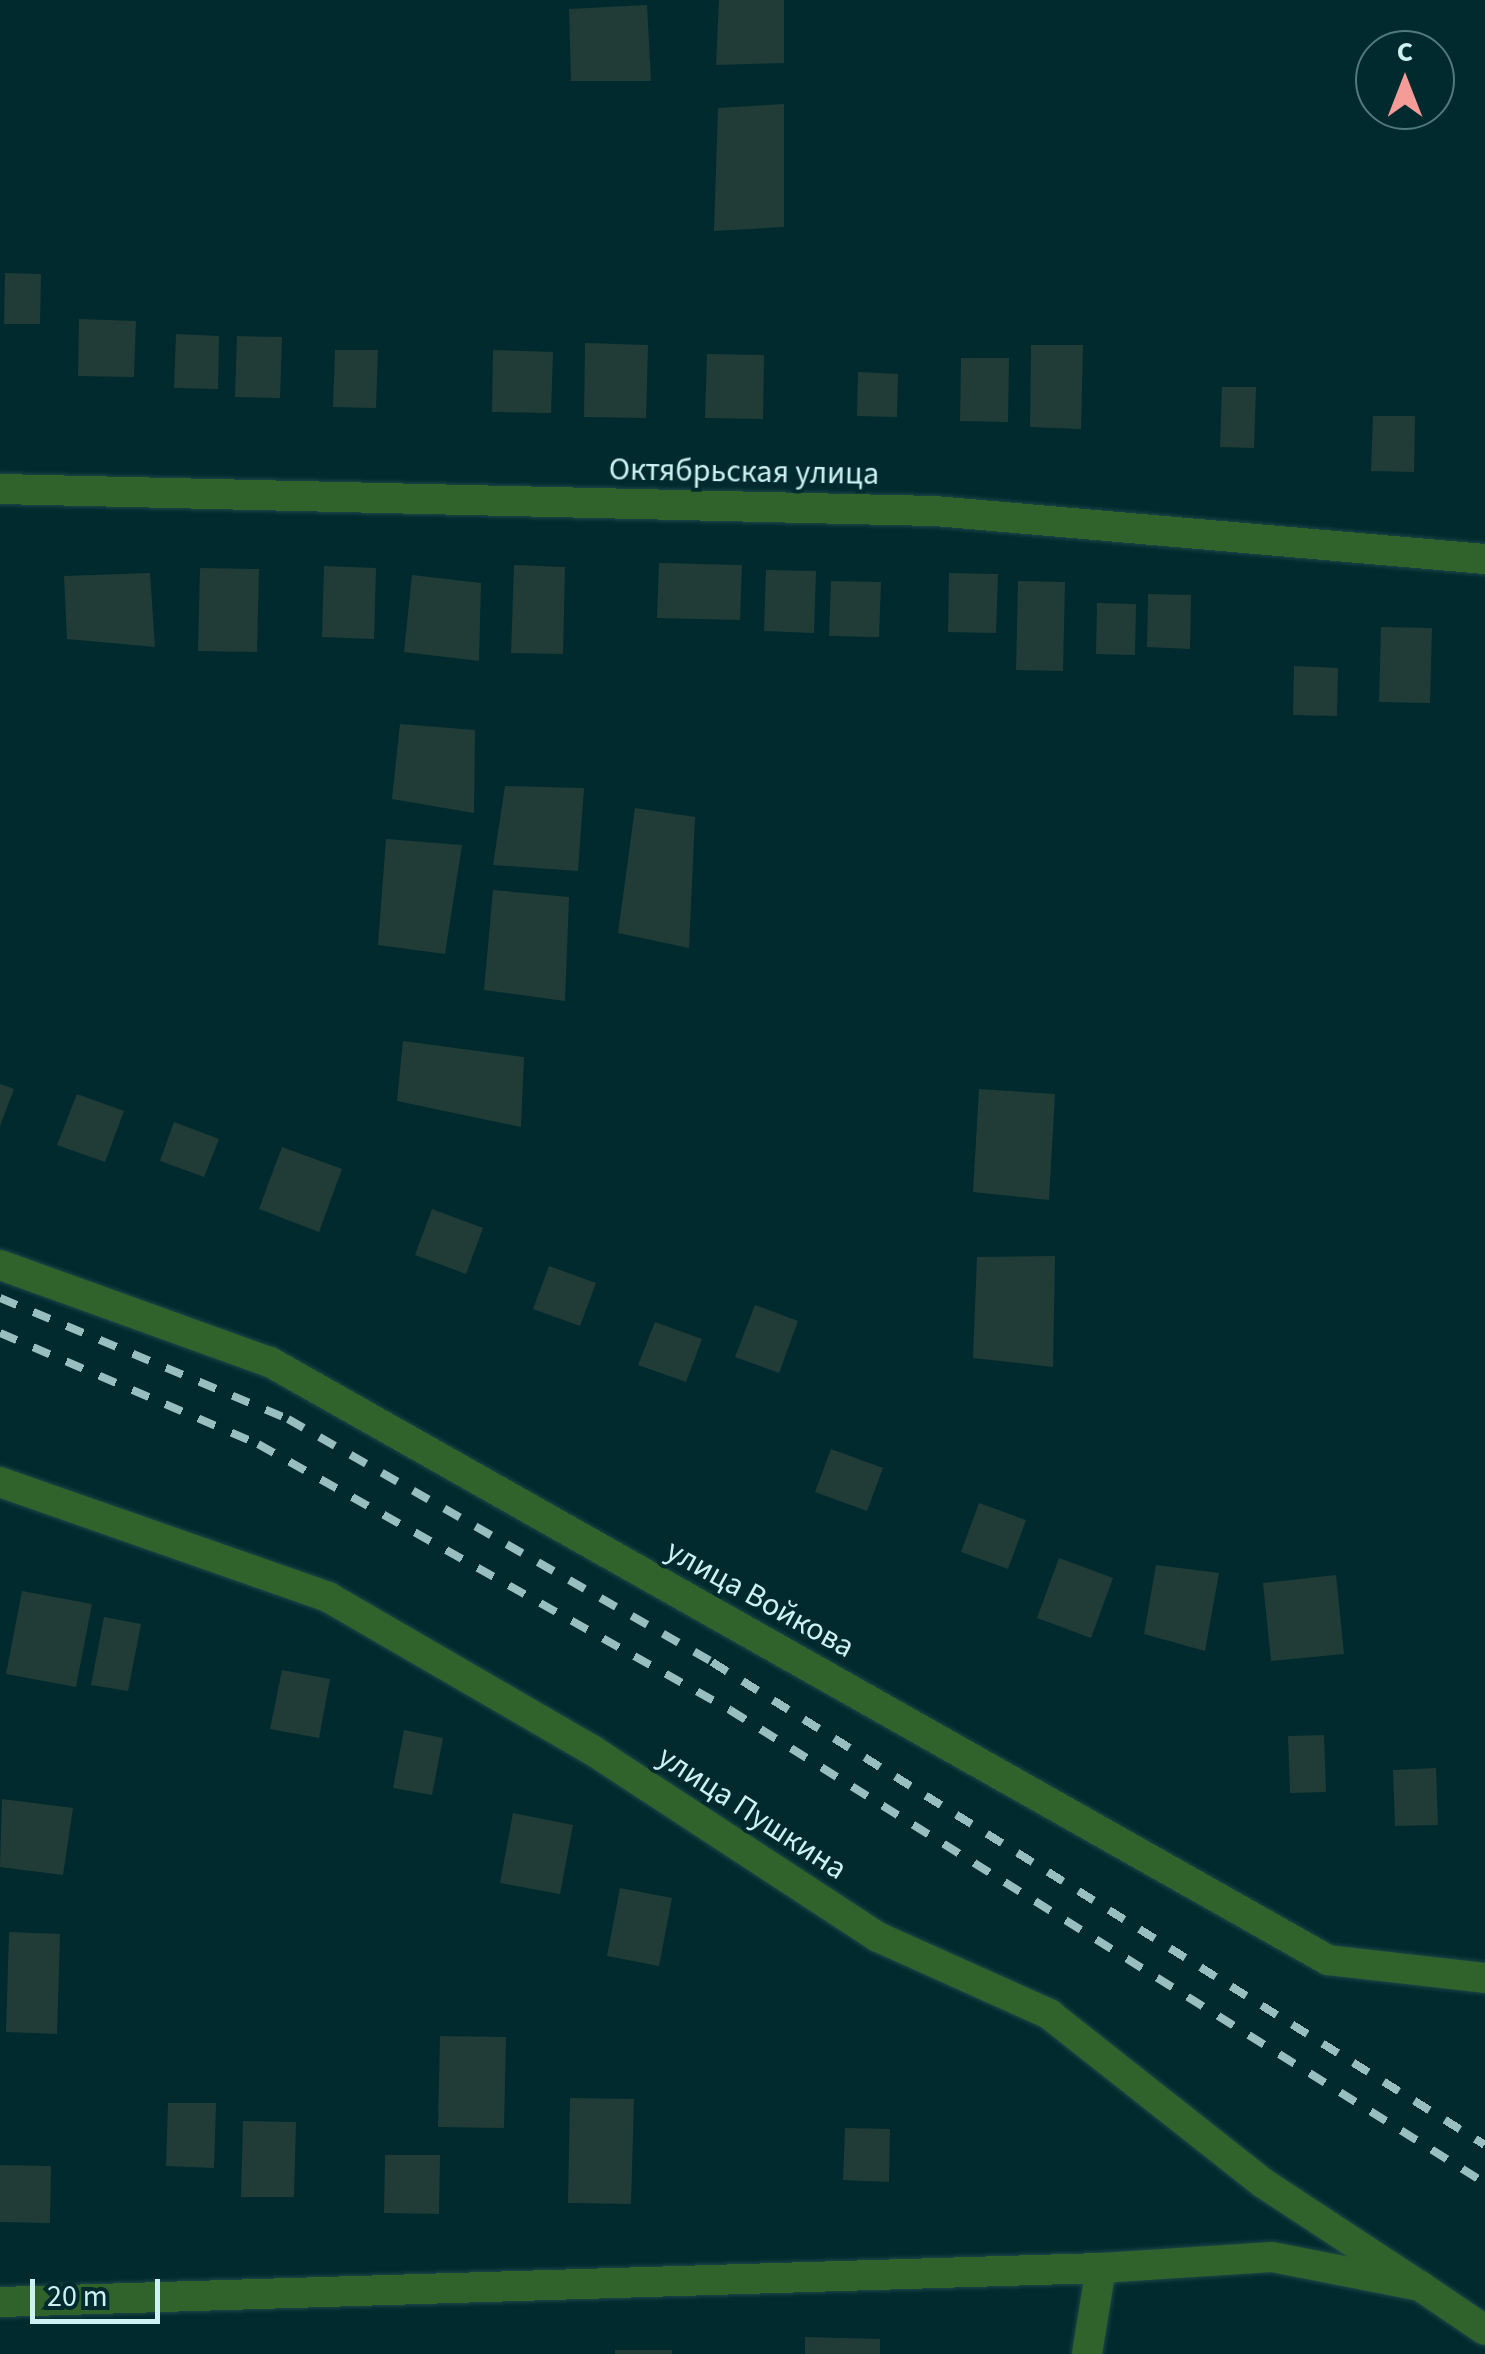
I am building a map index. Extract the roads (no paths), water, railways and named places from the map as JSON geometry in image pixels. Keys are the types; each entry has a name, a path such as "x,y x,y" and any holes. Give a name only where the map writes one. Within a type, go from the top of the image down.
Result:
{"street":[{"name":"Октябрьская улица","path":"0,489 935,511 1485,559"},
{"name":"улица Войкова","path":"0,1265 270,1362 1328,1960 1485,1978"},
{"name":"улица Пушкина","path":"0,1482 328,1596 592,1750 878,1937 1048,2014 1263,2183 1485,2330"},
{"path":"0,2302 1101,2268 1272,2257 1420,2286"},
{"path":"1087,2354 1101,2268"}],"railway":[{"path":"0,1298 288,1419 712,1662 1485,2145"},
{"path":"0,1333 258,1444 730,1710 1485,2183"}]}
